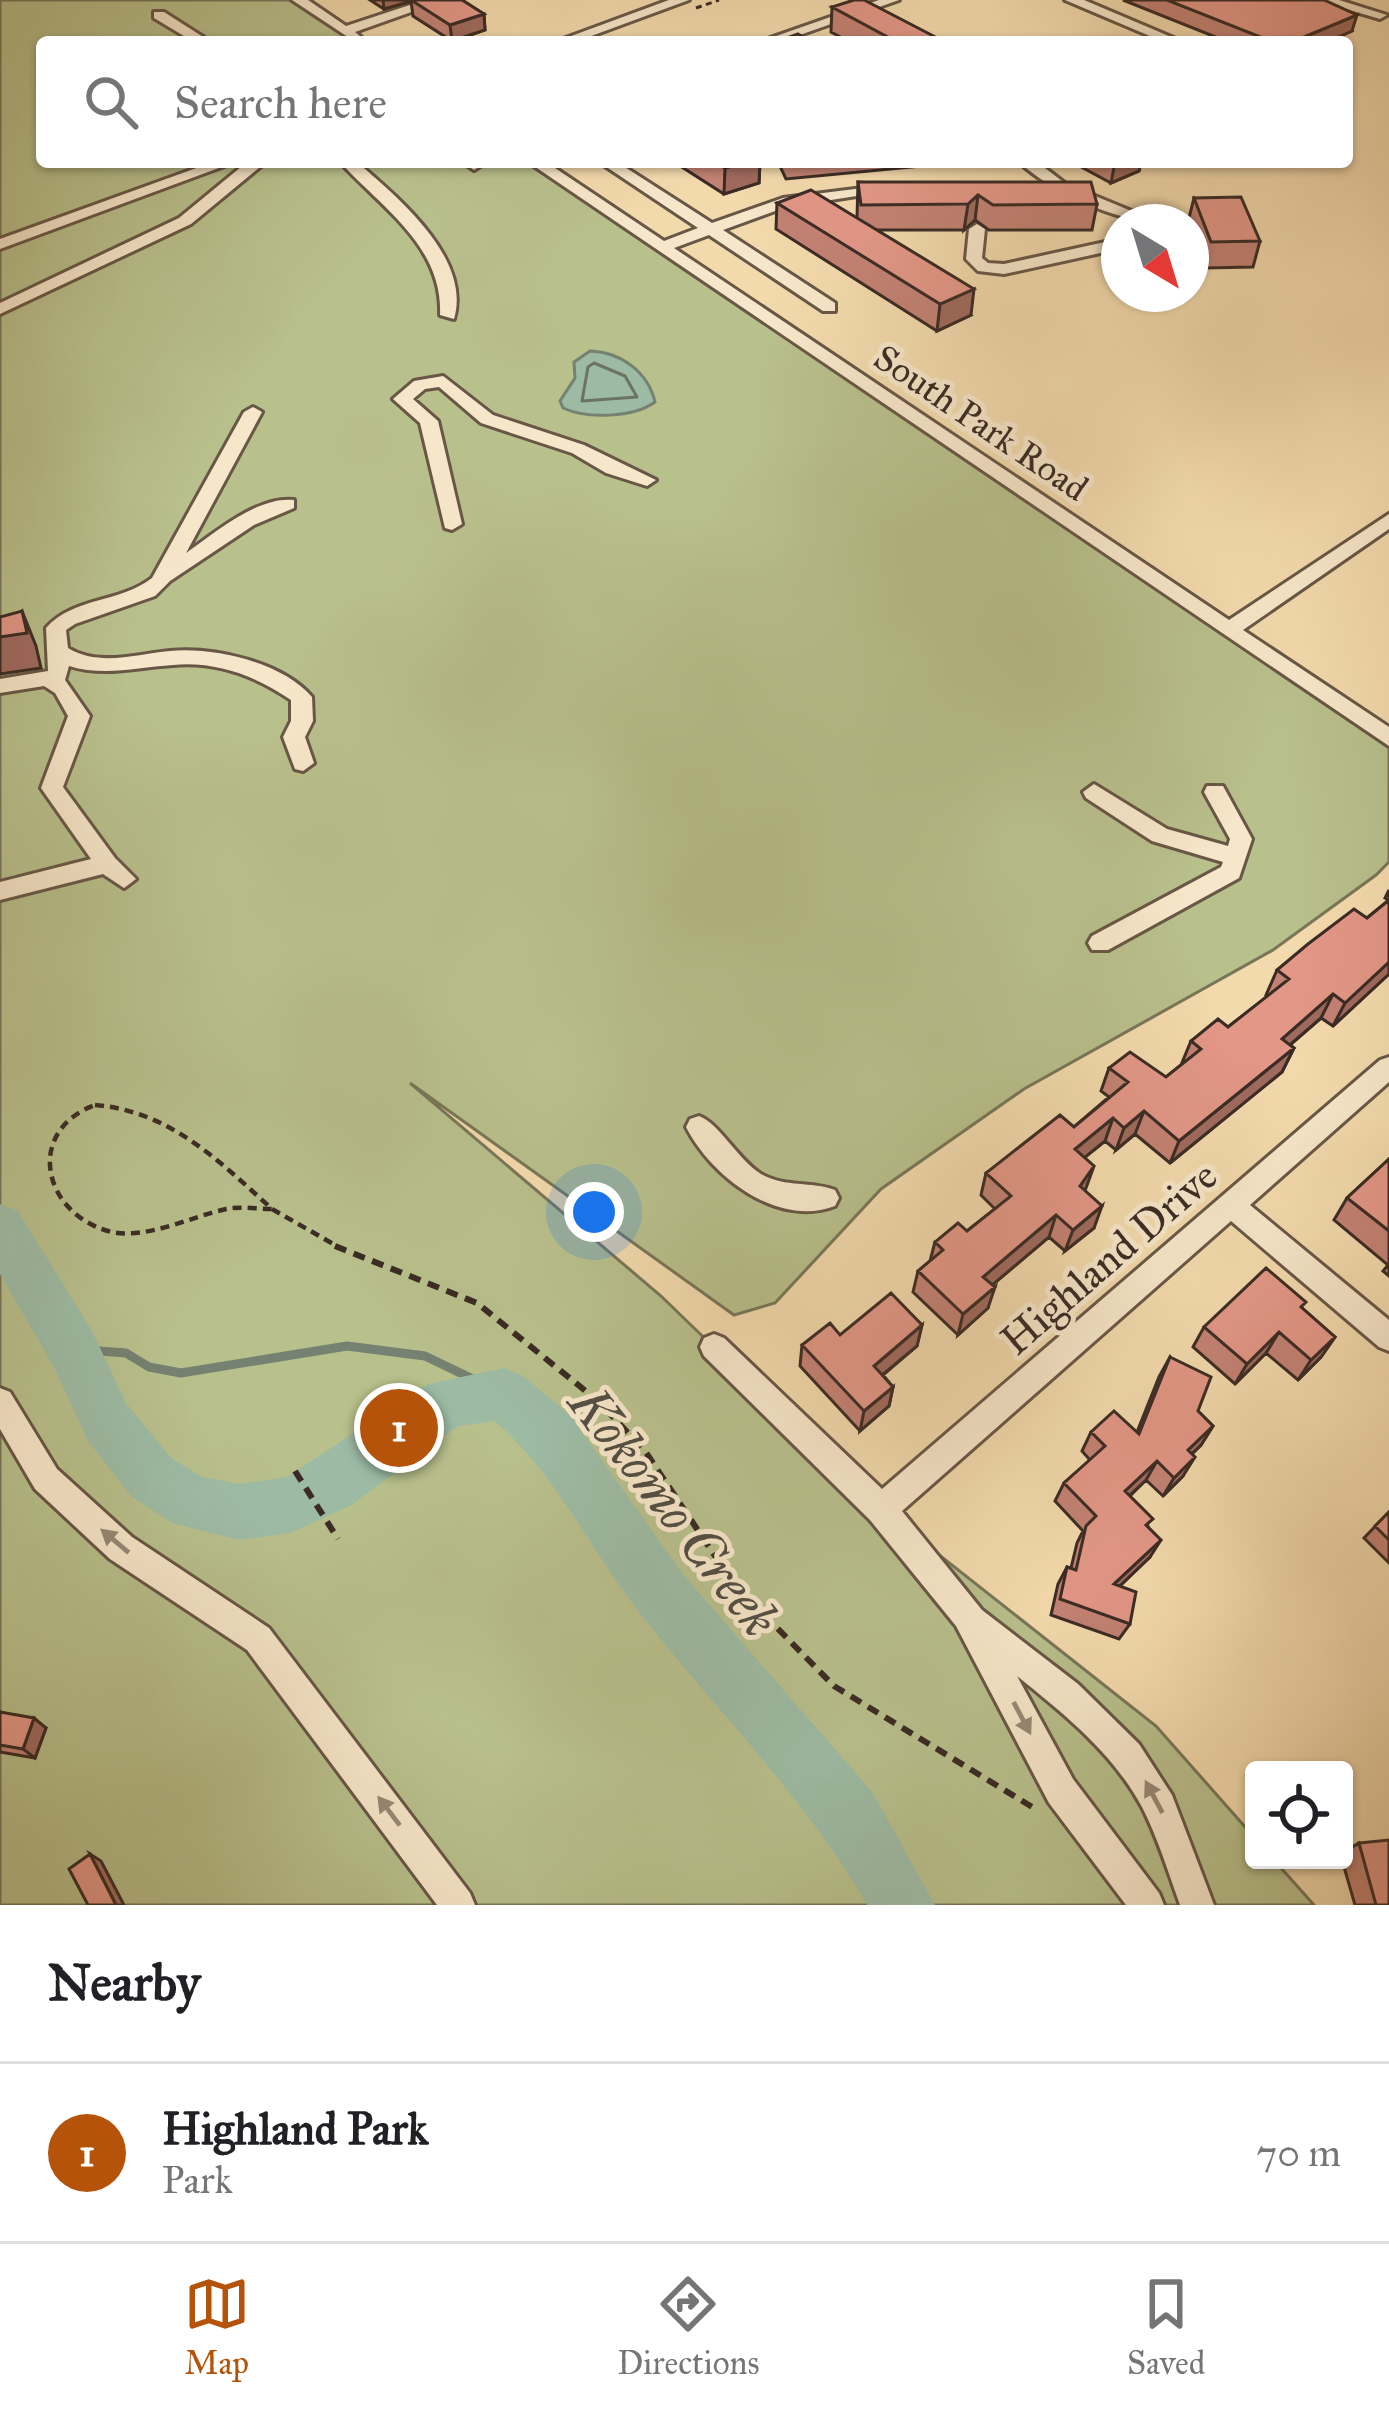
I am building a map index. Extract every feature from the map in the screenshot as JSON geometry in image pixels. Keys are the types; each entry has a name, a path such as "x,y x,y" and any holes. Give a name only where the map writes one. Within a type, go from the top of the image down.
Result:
{"street":[{"path":"299,0 322,7 352,36"},
{"path":"344,31 438,0"},
{"path":"579,36 682,0"},
{"path":"783,36 892,0"},
{"path":"1072,0 1161,36"},
{"path":"1323,0 1380,15"},
{"path":"159,15 194,36"},
{"path":"798,31 807,36"},
{"path":"0,244 210,168"},
{"path":"0,309 185,221 204,210 229,177 246,168"},
{"path":"354,168 434,255 450,289 448,315"},
{"name":"South Park Road","path":"545,168 1389,738"},
{"path":"616,168 829,307"},
{"path":"1035,168 1058,184 1106,204"},
{"path":"1019,184 1058,184"},
{"path":"662,247 783,203 914,185"},
{"path":"977,229 974,260 994,270 1101,248"},
{"path":"452,524 429,421 402,399 407,391 432,381 451,384 487,419 578,448 613,469 647,480"},
{"path":"54,682 59,670 56,628 64,620 148,593 163,577 253,412"},
{"path":"163,577 195,560 247,521 287,504"},
{"path":"1229,630 1389,520"},
{"path":"55,650 98,665 210,660 278,680 301,697 302,722 294,736 303,763"},
{"path":"0,686 48,678 79,716 52,788 116,872 0,891"},
{"path":"1094,792 1160,835 1237,857"},
{"path":"1100,944 1231,872 1240,839 1215,792"},
{"name":"Highland Drive","path":"881,1509 1389,1067"},
{"path":"699,1127 719,1158 765,1192 791,1200 826,1198"},
{"path":"1232,1205 1389,1338"},
{"path":"714,1347 881,1509 967,1616 1061,1791 1147,1905"},
{"path":"0,1402 46,1479 61,1493 121,1547 258,1639 458,1905"},
{"path":"967,1616 1059,1691 1140,1772 1160,1806 1197,1905"}],"path":[{"path":"272,1209 231,1208 144,1231 110,1232 82,1218 61,1198 47,1163 55,1133 71,1114 94,1105 132,1108 198,1142 272,1209 380,1268 476,1304 598,1401 645,1451 733,1583 834,1686 1044,1815"},
{"path":"295,1471 338,1539"}],"shaded area":[{"path":"0,0 301,0 354,36 36,36 36,168 549,168 1389,738 1389,862 1376,875 1273,950 1024,1089 881,1189 775,1303 734,1315 410,1083 661,1296 881,1509 1156,1726 1245,1827 1245,1869 1282,1869 1314,1905 0,1905"}],"water":[{"path":"590,351 612,355 640,373 655,402 610,415 563,408 560,401 575,378 574,362"}],"building":[{"path":"411,0 462,0 484,14 450,25"},
{"path":"864,0 933,36 886,36 832,7"},
{"path":"1167,0 1324,0 1357,15 1306,36 1258,36"},
{"path":"858,182 1091,182 1097,204 993,205 978,195 968,204 861,205"},
{"path":"811,190 974,289 940,304 777,203"},
{"path":"1241,197 1260,241 1211,242 1209,204 1196,204 1194,198"},
{"path":"22,611 27,633 0,637 0,617"},
{"path":"1389,900 1389,962 1345,1003 1333,994 1282,1039 1294,1048 1179,1141 1144,1111 1124,1128 1113,1118 1075,1149 1094,1166 1080,1186 1102,1206 1073,1230 1056,1215 983,1277 995,1287 963,1314 918,1271 943,1250 935,1242 958,1223 967,1231 1011,1196 986,1173 1060,1115 1074,1127 1128,1082 1109,1068 1130,1052 1166,1077 1201,1049 1191,1041 1218,1019 1228,1027 1289,979 1277,970 1308,944 1354,909 1367,918"},
{"path":"1389,1159 1389,1231 1347,1198"},
{"path":"1266,1268 1306,1302 1301,1307 1335,1337 1311,1360 1279,1332 1247,1364 1204,1327"},
{"path":"891,1293 922,1325 874,1366 893,1387 864,1411 802,1345 830,1323 840,1335"},
{"path":"1170,1357 1211,1377 1198,1411 1213,1426 1188,1450 1195,1457 1174,1478 1157,1461 1125,1491 1153,1519 1146,1525 1161,1540 1114,1584 1136,1592 1130,1624 1060,1599 1067,1567 1076,1570 1086,1526 1096,1516 1064,1483 1105,1446 1091,1432 1114,1411 1139,1434"},
{"path":"1389,1512 1389,1540 1375,1526"},
{"path":"0,1712 34,1718 23,1749 0,1745"},
{"path":"1389,1840 1389,1905 1376,1905 1359,1843"},
{"path":"90,1854 116,1905 88,1905 69,1869"}],"waterway":[{"name":"Kokomo Creek","path":"0,1227 73,1349 107,1422 151,1477 192,1503 239,1512 290,1505 330,1486 447,1402 504,1394 551,1434 661,1594 851,1815 903,1905"},
{"path":"73,1349 126,1353 149,1367 181,1373 347,1346 425,1356 504,1394"}],"place":[{"name":"Highland Park","path":"399,1428"}]}
